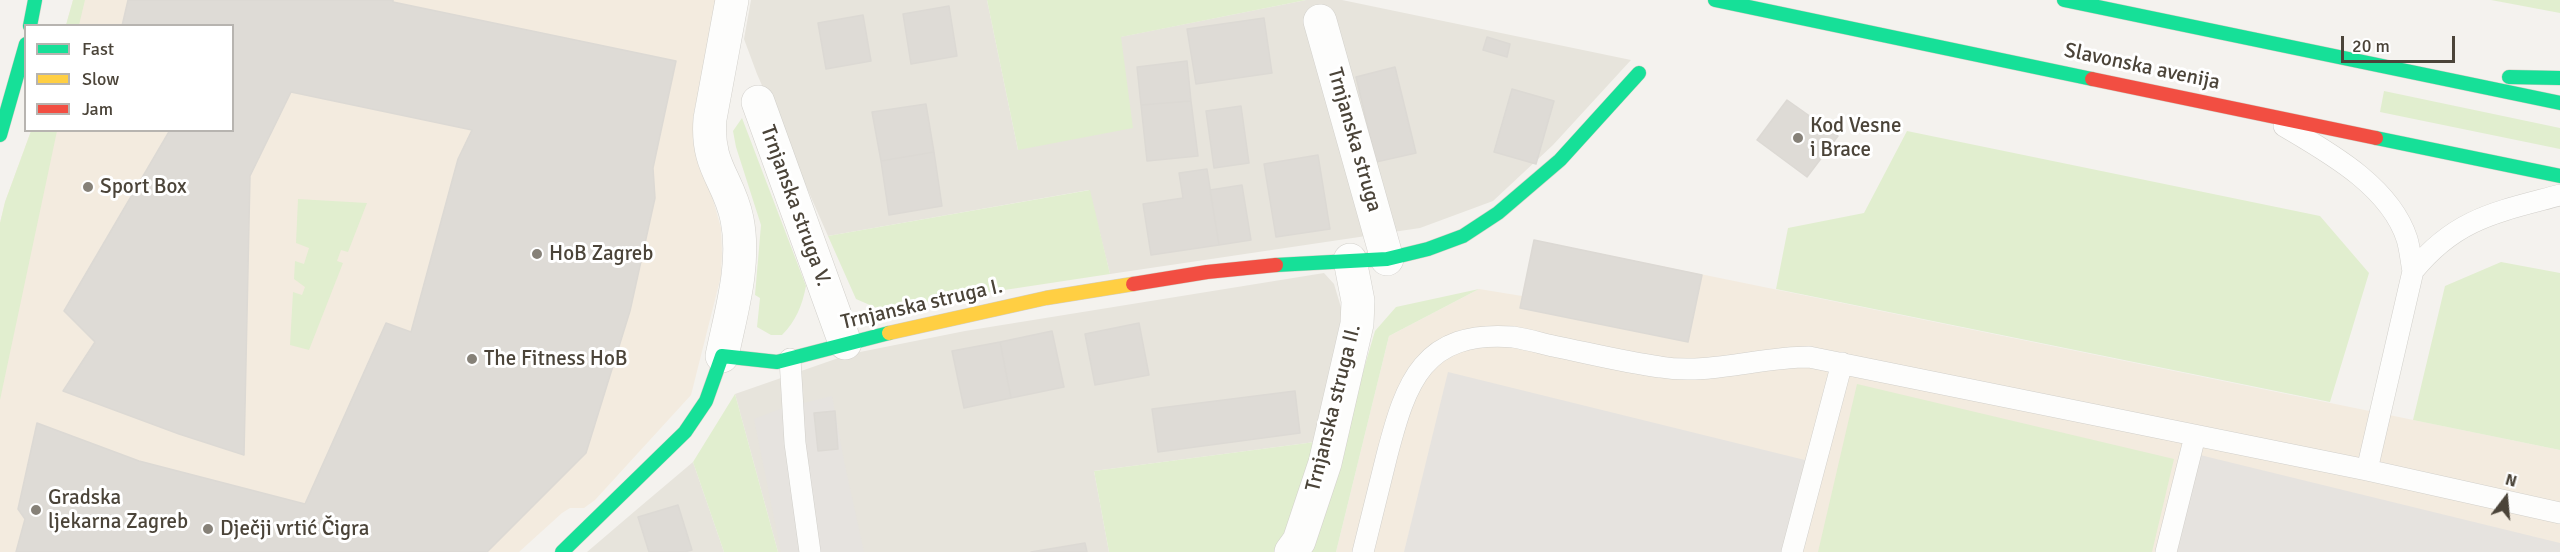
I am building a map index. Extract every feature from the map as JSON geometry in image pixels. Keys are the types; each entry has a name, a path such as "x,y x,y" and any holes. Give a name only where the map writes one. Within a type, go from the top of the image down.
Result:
{"main road":[{"path":"30,24 35,0"},
{"name":"Slavonska avenija","path":"1715,0 2560,176"},
{"path":"2064,0 2560,103"},
{"path":"0,135 24,51"},
{"name":"Trnjanska struga I.","path":"722,356 767,362 790,359 845,343 1058,296 1207,272 1299,262 1388,259 1428,249 1463,236 1498,213 1560,160 1639,73"},
{"path":"2438,78 2560,78"},
{"path":"562,552 685,432 706,401 722,356"}],"street":[{"path":"722,356 738,275 739,241 737,219 712,159 708,139 732,0"},
{"name":"Trnjanska struga","path":"1320,21 1388,259"},
{"name":"Trnjanska struga V.","path":"758,102 845,343"},
{"name":"Trnjanska struga II.","path":"1291,552 1299,541 1324,463 1356,324 1358,301 1350,260"}],"lane":[{"path":"2266,114 2347,165 2370,185 2387,205 2407,239 2413,271 2367,470"},
{"path":"2413,271 2435,245 2463,226 2495,213 2560,195"},
{"path":"1363,552 1399,407 1412,379 1430,357 1454,343 1482,338 1513,337 1662,368 1696,369 1783,357 1809,357 2367,470 2560,513"},
{"path":"790,359 795,443 810,552"},
{"path":"1792,552 1842,363"},
{"path":"2166,552 2195,436"}],"shaded area":[{"name":"HoB Zagreb","path":"73,0 719,0 694,112 693,129 721,228 721,276 691,395 595,500 584,508 570,508 562,513 519,552 0,552 0,223 5,202 31,132 234,132 234,24 66,24"},
{"path":"751,0 987,0 1018,150 1120,37 1306,0 1342,0 1631,60 1553,145 1493,201 1420,228 1110,274 1089,190 828,236 744,39"},
{"path":"1534,240 2560,450 2560,552 1336,552 1389,336 1479,289 1522,296"},
{"path":"1324,273 1334,284 1343,314 1315,442 1094,471 1109,552 778,552 735,394 850,354 965,331"},
{"path":"1448,372 1817,463 1795,552 1404,552"},
{"path":"832,396 864,552 781,552 754,419 780,409"},
{"path":"2200,455 2560,543 2560,552 2176,552"},
{"path":"693,462 724,552 587,552 635,511"}],"green space":[{"path":"73,0 85,0 79,24 66,24"},
{"path":"987,0 1306,0 1121,37 1133,128 1018,150"},
{"path":"2491,0 2560,0 2560,13"},
{"path":"2384,91 2560,128 2560,149 2380,112"},
{"path":"742,118 806,286 798,313 782,335 771,335 757,327 760,298 755,295 761,225 733,131"},
{"path":"1907,131 2320,216 2369,273 2330,402 1776,289 1788,228 1864,213"},
{"path":"31,132 57,132 0,400 0,223 5,202"},
{"path":"1090,190 1110,274 879,309 856,299 828,236"},
{"path":"298,199 367,203 348,252 341,250 337,261 343,263 309,350 290,345 293,292 302,295 305,287 294,279 295,261 304,264 309,248 296,243"},
{"path":"2501,262 2560,273 2560,450 2413,420 2445,286"},
{"path":"1479,289 1389,336 1336,552 1310,552 1375,331 1396,307"},
{"path":"1857,384 2174,459 2152,552 1818,552"},
{"path":"735,394 778,552 724,552 693,462"},
{"path":"1315,442 1291,520 1275,552 1109,552 1094,471"}],"building":[{"name":"HoB Zagreb","path":"128,0 393,0 393,2 676,61 653,168 655,198 630,311 586,453 487,552 16,552 25,519 18,509 37,423 139,461 305,504 386,323 411,332 458,159 472,130 291,92 250,176 244,455 179,434 63,391 95,342 64,311 169,132 234,132 234,24 122,24"},
{"path":"949,6 957,56 911,64 903,14"},
{"path":"863,15 871,61 826,69 818,23"},
{"path":"1264,18 1272,73 1196,84 1187,29"},
{"path":"1487,37 1510,44 1507,57 1483,50"},
{"path":"1187,61 1191,101 1141,105 1137,67"},
{"path":"1395,67 1416,153 1376,162 1356,77"},
{"path":"1512,89 1554,101 1536,164 1494,152"},
{"name":"Kod Vesne i Brace","path":"1787,100 1838,136 1807,177 1757,140"},
{"path":"1191,101 1198,156 1147,161 1141,105"},
{"path":"926,104 934,152 881,161 872,112"},
{"path":"1241,106 1249,163 1214,168 1206,111"},
{"path":"934,152 942,206 889,215 881,161"},
{"path":"1318,155 1330,229 1276,237 1264,164"},
{"path":"1207,169 1219,245 1151,255 1143,204 1183,198 1179,173"},
{"path":"1242,185 1251,240 1219,245 1210,190"},
{"path":"1534,240 1702,275 1688,342 1520,308"},
{"path":"1139,323 1149,375 1095,385 1085,334"},
{"path":"1052,331 1064,387 1011,398 1000,342"},
{"path":"1000,342 1011,398 964,408 952,351"},
{"path":"1295,391 1300,433 1158,452 1152,409"},
{"path":"835,411 838,449 818,451 814,413"},
{"path":"678,505 692,550 649,552 638,517"},
{"path":"1085,543 1087,552 1031,552"}],"traffic: fast":[{"path":"30,24 35,0"},
{"path":"1715,0 2092,79"},
{"path":"2064,0 2560,103"},
{"path":"0,135 24,51"},
{"path":"1276,265 1387,259 1428,249 1463,236 1498,213 1560,160 1639,73"},
{"path":"2509,77 2560,78"},
{"path":"2376,138 2560,176"},
{"path":"562,552 685,432 706,401 722,356 777,362 889,333"}],"traffic: slow":[{"path":"889,333 1046,298 1133,284"}],"traffic: jam":[{"path":"2092,79 2376,138"},
{"path":"1133,284 1207,272 1276,265"}],"place":[{"name":"Kod Vesne i Brace","path":"1798,138"},
{"name":"Sport Box","path":"88,187"},
{"name":"HoB Zagreb","path":"537,254"},
{"name":"The Fitness HoB","path":"472,359"},
{"name":"Gradska ljekarna Zagreb","path":"36,510"},
{"name":"Dječji vrtić Čigra","path":"208,529"}]}
